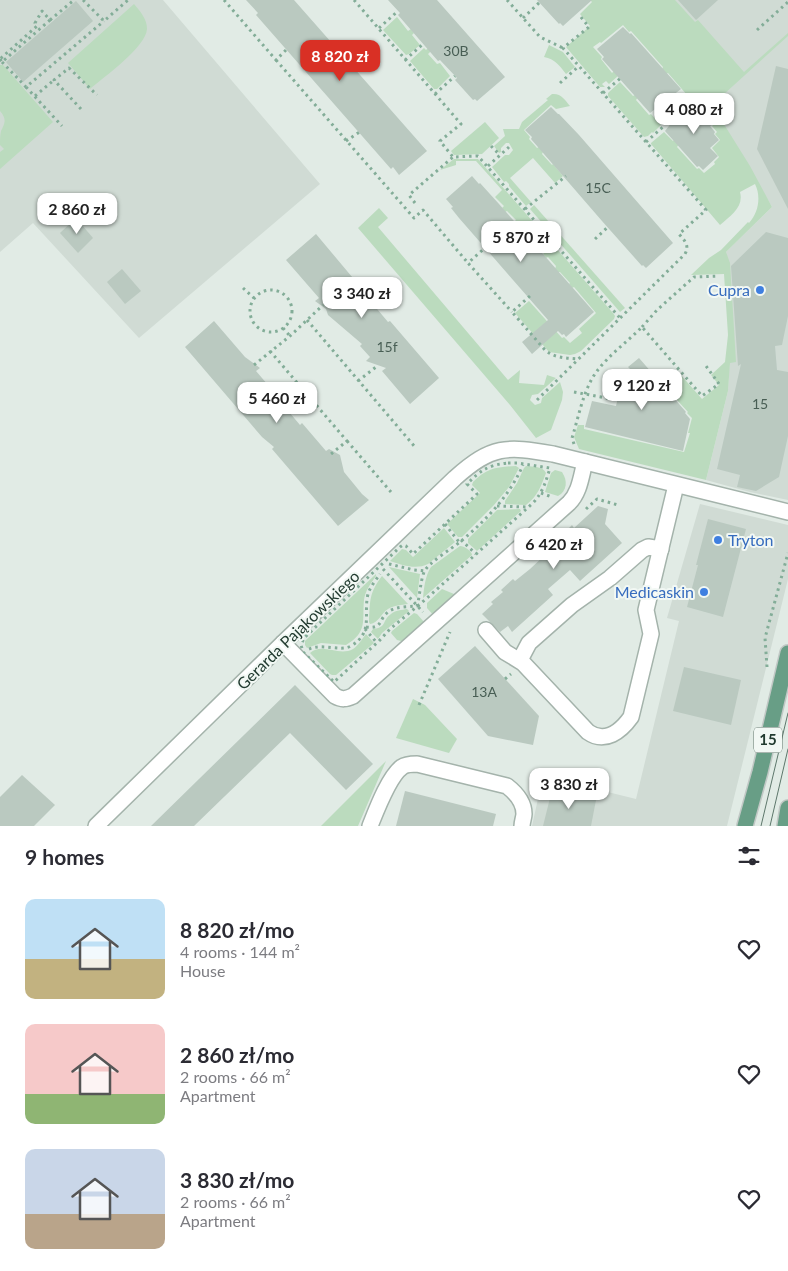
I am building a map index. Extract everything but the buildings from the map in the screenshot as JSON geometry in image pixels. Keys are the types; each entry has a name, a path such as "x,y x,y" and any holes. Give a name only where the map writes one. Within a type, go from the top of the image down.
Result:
{"main road":[{"name":"15","path":"745,826 760,772 788,653"},
{"path":"785,826 788,808"}],"street":[{"name":"Gerarda Pająkowskiego","path":"96,826 283,643 379,562 466,468 489,453 510,449 530,450 553,464 585,462 788,512"},
{"path":"283,643 335,696 347,699 353,696 574,498 578,491 585,462"},
{"path":"486,630 505,652 520,660 592,735 602,737 613,735 619,731 631,717 651,634 646,610 676,485"},
{"path":"520,660 529,643 572,605 603,583 642,550 648,547 661,549"},
{"path":"370,826 391,780 401,767 408,764 417,764 507,786 522,802 524,814 522,826"}],"path":[{"path":"1,60 74,0"},
{"path":"83,0 104,21"},
{"path":"26,86 128,0"},
{"path":"224,0 414,218 423,210 545,350 551,355 558,357 579,359"},
{"path":"354,0 461,124 440,141 453,157"},
{"path":"507,0 540,37 563,48 706,210 679,234 687,245 685,254 537,400"},
{"path":"523,18 541,1"},
{"path":"757,30 788,2"},
{"path":"1,60 37,26 35,23 42,11 50,20"},
{"path":"379,28 398,11"},
{"path":"563,48 589,27 580,16"},
{"path":"405,60 424,44"},
{"path":"276,60 288,48"},
{"path":"1,60 62,126"},
{"path":"560,83 579,66"},
{"path":"35,96 69,68 97,95"},
{"path":"435,94 455,76"},
{"path":"603,93 622,77"},
{"path":"54,80 81,109"},
{"path":"646,142 664,126"},
{"path":"346,141 361,131"},
{"path":"491,146 500,156"},
{"path":"487,166 509,147"},
{"path":"415,203 409,195 453,157 478,156 620,318"},
{"path":"525,209 566,176"},
{"path":"595,239 609,226"},
{"path":"468,263 487,246"},
{"path":"572,438 585,394 597,372 657,310 694,277 719,276"},
{"path":"243,288 254,298"},
{"path":"266,290 280,292 286,297 292,310 291,317 283,328 270,332 263,331 253,323 250,310 254,298 266,290"},
{"path":"512,312 530,296"},
{"path":"254,365 290,336 323,305"},
{"path":"307,320 415,447"},
{"path":"642,327 702,396 719,384 706,366"},
{"path":"283,328 290,336"},
{"path":"270,351 391,492"},
{"path":"358,381 376,367"},
{"path":"574,392 617,400"},
{"path":"330,454 347,440"},
{"path":"498,464 553,464 541,493 528,507 390,629 334,682 304,653 301,645 304,638 379,562 403,545 414,554 477,494 467,484 480,472 498,464"},
{"path":"417,606 425,571 428,567 468,536 502,501 515,483 524,464"},
{"path":"541,493 560,500"},
{"path":"585,511 597,500 618,505"},
{"path":"497,506 528,507"},
{"path":"445,524 460,542 476,554"},
{"path":"767,674 765,638 788,553"},
{"path":"379,562 384,570 434,624"},
{"path":"379,562 425,571"},
{"path":"304,653 320,646 348,648 357,641 366,628 369,591 384,570"},
{"path":"366,628 378,626 391,610 417,606"},
{"path":"366,628 377,642"},
{"path":"419,705 451,629"}],"shaded area":[{"path":"0,0 163,0 320,184 139,338 33,223 0,252"},
{"path":"623,0 788,0 788,500 706,480 728,391 731,335 726,252 772,207 712,105 714,103"},
{"path":"700,504 788,525 788,579 727,826 532,826 543,776 636,799 679,621 667,618"}],"green space":[{"path":"590,0 675,0 695,22 698,20 744,72 788,33 788,36 712,105 750,166 772,207 726,252 730,263 736,362 730,363 728,391 706,480 579,449 574,437 578,425 584,425 584,429 684,452 692,418 665,387 680,374 702,399 719,385 711,375 725,362 728,335 724,274 691,275 749,223 757,209 758,199 755,184 740,192 741,197 738,206 720,225 651,144 664,132 673,141 675,139 679,144 677,147 697,169 699,168 704,173 715,164 714,162 719,157 712,148 720,140 715,134 717,132 713,125 668,73 666,74 662,69 663,67 631,31 629,32 623,25 601,43 593,47 612,73 614,71 618,76 609,84 606,81 602,84 605,87 600,87 566,47 590,26 580,14 592,2"},
{"path":"134,4 146,22 145,36 132,53 90,89 68,63"},
{"path":"397,17 408,31 411,29 414,33 412,35 420,45 406,55 383,30"},
{"path":"549,45 563,52 575,67 566,74 554,61 544,57"},
{"path":"424,48 426,50 428,48 431,51 428,54 437,64 440,63 450,76 437,89 434,89 410,61"},
{"path":"0,65 3,65 53,122 0,169 0,152 4,149 0,145 0,136 5,121 0,111"},
{"path":"620,82 633,96 638,97 636,100 661,125 648,136 644,137 608,96 608,93"},
{"path":"552,94 560,96 570,106 556,109 551,105 524,130 530,137 529,139 537,148 539,147 543,152 542,154 563,176 555,183 533,158 510,178 531,202 526,206 509,184 506,181 504,182 492,167 513,150 509,143 506,143 501,148 499,153 494,146 505,136 503,129 519,129 522,122 548,100 546,99"},
{"path":"485,122 499,138 482,154 454,155 451,151"},
{"path":"454,159 478,159 615,316 581,351 570,355 549,352 515,313 529,301 562,338 564,337 570,343 582,333 579,329 596,313 574,287 572,288 570,283 555,269 556,266 548,257 546,258 534,241 532,242 528,238 529,236 520,226 518,227 514,222 516,220 507,211 505,212 502,208 504,206 495,197 502,190 476,161 456,161 456,165 440,170"},
{"path":"534,205 625,308 620,312 530,209"},
{"path":"379,208 388,218 378,227 508,380 520,370 519,383 544,385 547,375 556,378 538,394 532,395 530,400 535,405 541,403 542,398 560,382 563,392 562,400 551,430 536,438 510,405 358,228"},
{"path":"516,466 519,468 509,487 462,537 458,537 447,524 480,493 472,485 473,482 493,469"},
{"path":"526,466 540,468 545,471 546,473 539,491 526,505 505,504 505,501"},
{"path":"555,470 562,472 566,482 565,489 558,496 545,492 551,473"},
{"path":"520,509 521,511 477,551 468,543 468,539 497,510"},
{"path":"444,528 455,542 428,564 414,567 390,561 402,549 406,550 413,557"},
{"path":"460,546 468,549 472,555 423,598 426,578 431,567"},
{"path":"389,567 420,574 417,598"},
{"path":"376,574 368,587 365,597 362,626 358,635 346,645 321,643 307,648 305,641"},
{"path":"382,576 408,604 390,608 376,622 370,624 371,598"},
{"path":"442,589 454,594 454,596 434,616 427,608 427,603"},
{"path":"407,609 409,611 382,633 378,639 371,632 373,629 380,627 388,616 399,610"},
{"path":"414,613 424,622 405,642 397,640 391,633 392,631"},
{"path":"366,634 374,643 336,675 330,674 310,653 320,649 348,651 357,646"},
{"path":"413,699 425,705 457,739 449,753 396,738"},
{"path":"386,761 358,826 321,826"}],"tram line":[{"path":"761,826 788,713"},
{"path":"770,826 788,749"}],"place":[{"name":"Cupra","path":"760,290"},
{"name":"Tryton","path":"718,540"},
{"name":"Medicaskin","path":"704,592"}]}
